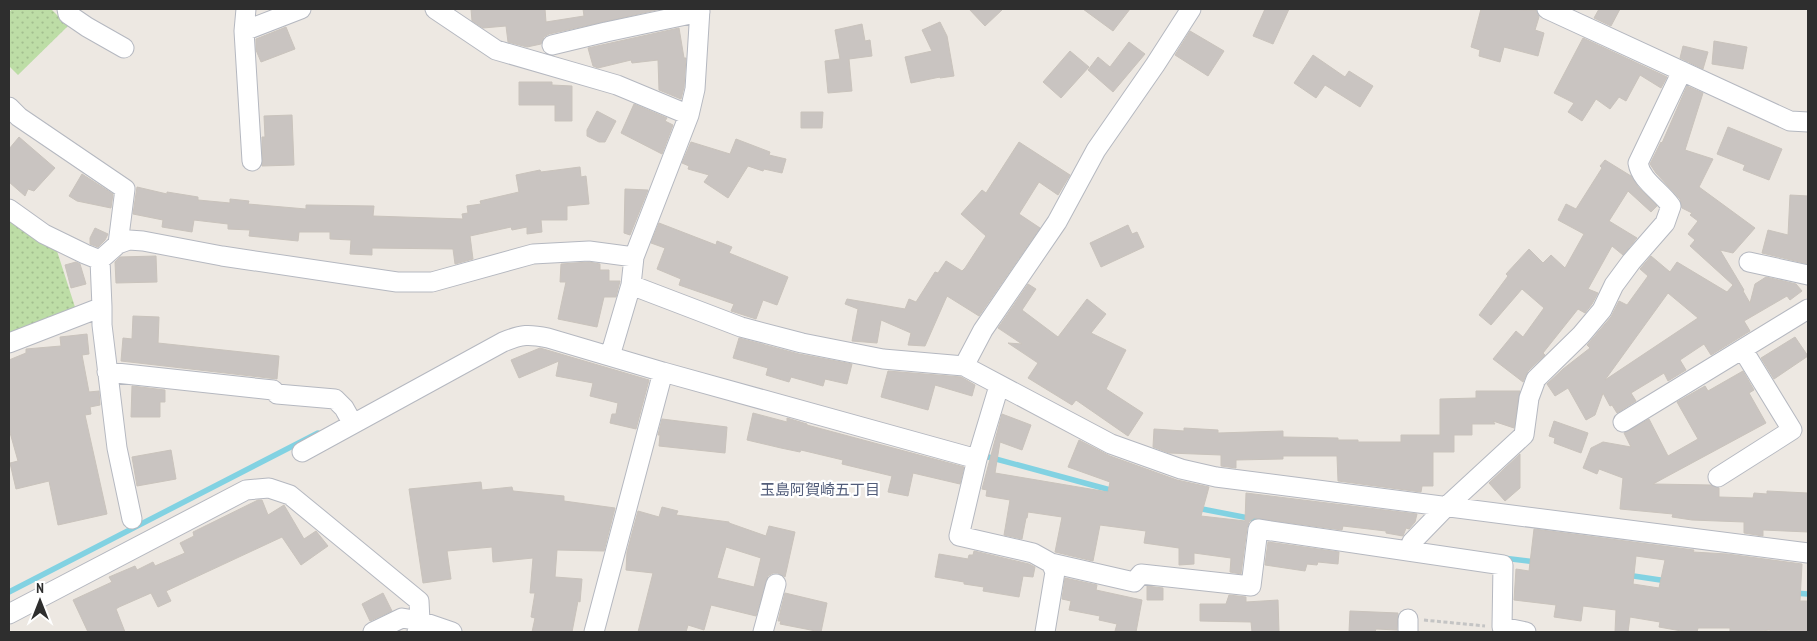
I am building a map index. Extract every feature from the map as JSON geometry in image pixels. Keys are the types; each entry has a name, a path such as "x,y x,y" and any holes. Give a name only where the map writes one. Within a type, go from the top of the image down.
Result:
{"street":[{"path":"67,9 68,14 124,48"},
{"path":"246,9 244,31 252,161"},
{"path":"244,31 301,9"},
{"path":"435,9 496,50 617,85 689,115"},
{"path":"964,366 983,330 1057,222 1096,150 1191,9"},
{"path":"1547,9 1790,121 1808,122"},
{"path":"552,45 660,22 700,10 695,89 689,115 634,257 632,285 612,351"},
{"path":"1410,547 1448,506 1524,435 1529,398 1536,379 1581,335 1602,310 1614,285 1665,223 1671,206 1639,171 1638,163 1682,70"},
{"path":"9,107 20,117 125,189 118,244"},
{"path":"9,208 44,234 100,260"},
{"path":"100,260 118,244 129,240 396,282 432,282 533,254 590,250 634,257"},
{"path":"100,260 102,325 107,372 117,448 132,519"},
{"path":"1749,262 1808,275"},
{"path":"632,285 741,327 802,343 883,359 964,366 1111,444 1181,469 1216,477 1808,553"},
{"path":"9,343 102,307"},
{"path":"1622,422 1808,309"},
{"path":"302,452 350,419 503,342 518,336 531,334 612,351 663,372 977,459"},
{"path":"1718,477 1792,430 1743,350"},
{"path":"107,372 273,390 277,394 335,399 340,403 350,419"},
{"path":"594,632 663,372"},
{"path":"999,386 977,459 960,536 1033,553 1051,563 1134,582 1141,574 1251,586 1258,529 1410,547 1503,565 1502,627 1526,632"},
{"path":"9,614 246,490 269,488 290,495 419,601 419,626"},
{"path":"1045,632 1055,572 1051,563"},
{"path":"763,632 776,584"},
{"path":"373,632 402,618 419,626 452,632"}],"path":[{"path":"1408,626 1502,627"}],"green space":[{"path":"12,9 51,9 68,26 18,75 9,66 9,12"},
{"path":"9,219 57,251 75,307 9,333"}],"building":[{"path":"471,9 545,9 546,22 584,16 583,9 661,9 549,34 544,37 541,44 527,47 508,42 506,26 483,28 472,21"},
{"path":"969,9 1003,9 985,26"},
{"path":"1083,9 1130,9 1113,31"},
{"path":"1265,9 1289,9 1273,44 1253,36"},
{"path":"1481,9 1536,10 1539,17 1535,30 1544,33 1538,56 1504,47 1500,62 1479,56 1480,50 1471,47"},
{"path":"1599,9 1620,9 1611,26 1594,18"},
{"path":"940,22 947,36 954,76 911,83 905,57 932,51 922,30"},
{"path":"862,24 865,41 870,40 872,56 849,59 852,91 828,93 825,61 840,59 835,30"},
{"path":"286,27 295,49 261,62 256,50 256,39"},
{"path":"679,28 684,58 686,58 684,87 681,99 659,90 658,60 632,63 631,60 598,68 593,66 588,48"},
{"path":"1190,31 1224,51 1208,76 1175,55"},
{"path":"1583,38 1667,77 1661,88 1640,75 1626,101 1619,97 1610,109 1596,99 1582,121 1568,112 1574,103 1554,93"},
{"path":"1714,41 1747,47 1743,69 1712,64"},
{"path":"1129,42 1145,54 1113,92 1088,70 1098,57 1110,67"},
{"path":"1683,46 1708,52 1703,69 1680,58"},
{"path":"1070,51 1089,67 1061,98 1043,82"},
{"path":"1313,55 1345,77 1349,71 1373,86 1360,107 1325,85 1316,98 1294,83"},
{"path":"519,82 552,82 552,85 572,86 572,121 555,121 555,105 519,105"},
{"path":"1687,86 1703,93 1685,150 1713,159 1699,187 1755,228 1733,253 1720,250 1750,303 1755,284 1766,277 1796,284 1802,291 1790,300 1787,296 1744,321 1750,331 1711,355 1704,344 1680,360 1686,370 1668,381 1664,373 1631,393 1636,401 1617,413 1612,405 1610,406 1603,393 1595,415 1586,420 1568,388 1555,396 1547,384 1590,348 1587,345 1611,317 1619,301 1627,305 1648,276 1640,269 1651,256 1670,272 1677,262 1727,292 1733,285 1690,246 1695,240 1688,234 1698,221 1690,215 1692,213 1682,208 1680,199 1650,164 1662,143","holes":["1668,293 1698,318 1605,380"]},
{"path":"634,104 667,118 665,121 673,125 662,154 621,133"},
{"path":"597,111 616,121 605,142 599,142 587,136 587,130"},
{"path":"801,112 823,112 822,128 801,128"},
{"path":"292,115 294,165 262,166 262,137 265,137 264,116"},
{"path":"1728,127 1782,149 1769,180 1743,170 1745,165 1717,154"},
{"path":"19,137 55,168 34,191 28,189 25,196 9,182 9,149"},
{"path":"736,139 770,152 769,155 786,159 782,173 764,169 763,171 748,166 728,198 704,182 709,175 688,169 689,166 682,163 691,142 730,154"},
{"path":"1019,142 1070,175 1058,195 1039,182 1019,214 1040,228 979,316 947,296 925,346 908,345 911,333 881,320 877,343 852,341 858,309 845,304 847,299 905,309 909,299 916,302 935,272 938,273 946,261 962,271 965,268 986,236 961,214 982,190 986,193"},
{"path":"1605,160 1631,176 1639,188 1657,206 1651,212 1628,191 1609,221 1637,238 1623,255 1612,246 1588,289 1598,293 1592,304 1585,313 1578,309 1543,353 1545,355 1528,371 1523,382 1493,359 1516,331 1523,337 1544,308 1522,289 1491,325 1479,315 1508,276 1506,274 1529,249 1543,263 1551,255 1565,268 1584,234 1558,220 1566,204 1576,209"},
{"path":"580,167 581,177 586,176 589,204 567,206 567,220 541,220 542,232 527,234 527,227 512,230 511,227 470,236 473,259 455,264 453,249 372,248 372,255 350,254 351,240 330,239 330,232 299,232 298,241 249,236 250,230 228,229 228,224 194,220 192,232 162,227 163,220 133,214 137,187 167,194 167,192 198,197 198,200 230,203 230,199 249,201 248,204 306,209 306,205 374,206 373,216 463,219 462,214 468,213 467,206 481,204 480,201 519,192 516,175 540,170 541,172"},
{"path":"82,174 113,194 111,208 77,201 69,196"},
{"path":"625,189 648,190 630,235 624,233"},
{"path":"1790,195 1808,196 1808,264 1762,253 1768,230 1788,235"},
{"path":"659,223 716,245 717,241 732,247 729,253 788,277 777,305 763,300 756,319 731,311 734,304 679,285 681,279 657,269 665,248 651,243"},
{"path":"1128,225 1132,234 1137,232 1144,247 1101,267 1090,243"},
{"path":"95,228 108,234 98,247 90,244 90,238"},
{"path":"156,256 157,282 116,283 115,262 120,257"},
{"path":"76,262 80,264 86,284 71,288 65,265"},
{"path":"589,262 600,264 600,270 609,270 609,281 620,281 616,297 604,297 597,327 558,319 566,282 560,282 561,264"},
{"path":"1028,284 1036,289 1022,310 1058,337 1087,299 1106,314 1091,333 1126,350 1106,389 1143,413 1128,436 1076,400 1072,405 1028,378 1038,363 1008,343 1022,344 998,328"},
{"path":"133,316 159,317 158,343 279,356 277,379 121,361 123,338 132,339"},
{"path":"87,334 89,354 82,355 89,392 99,391 100,405 90,407 91,414 85,415 107,514 58,525 49,481 16,489 10,463 18,461 9,429 9,360 26,353 26,349 61,346 60,337"},
{"path":"1795,337 1808,356 1774,379 1761,358"},
{"path":"739,338 799,354 852,364 847,384 825,379 823,386 791,377 789,382 766,375 768,368 733,358"},
{"path":"540,348 649,380 636,429 610,423 612,414 616,414 618,403 590,396 593,383 556,376 559,361 519,378 511,360"},
{"path":"888,371 961,377 975,385 972,396 935,385 928,410 881,397"},
{"path":"1743,371 1754,390 1749,393 1766,423 1653,484 1711,485 1719,488 1719,497 1753,498 1754,493 1767,494 1767,491 1808,493 1808,532 1763,530 1763,536 1744,533 1744,522 1692,520 1672,517 1673,514 1620,509 1623,478 1599,469 1597,474 1583,468 1591,448 1603,442 1631,447 1624,433 1649,419 1668,456 1698,439 1677,402 1705,386 1708,391"},
{"path":"132,386 165,390 165,402 160,402 160,417 131,417"},
{"path":"1476,391 1520,391 1514,428 1493,421 1495,424 1472,424 1472,435 1454,435 1454,452 1433,452 1433,486 1422,486 1421,492 1338,481 1337,456 1283,456 1283,459 1236,460 1236,468 1221,466 1221,455 1169,453 1153,447 1154,429 1184,431 1184,428 1218,430 1218,433 1283,431 1283,437 1338,438 1338,440 1358,440 1358,442 1401,442 1401,435 1440,435 1440,399 1476,398"},
{"path":"753,413 787,422 787,418 964,467 960,484 913,473 908,496 888,492 892,476 842,464 843,460 747,440"},
{"path":"1002,414 1031,425 1022,450 1000,442 995,473 1108,492 1110,482 1068,467 1079,440 1110,456 1177,480 1209,487 1201,516 1245,521 1246,493 1417,514 1415,522 1409,529 1406,528 1403,536 1386,533 1386,531 1343,526 1342,530 1254,518 1249,522 1247,528 1241,574 1230,572 1231,558 1194,553 1194,564 1179,565 1179,548 1144,543 1146,531 1100,525 1093,561 1055,552 1062,517 1028,512 1022,539 1004,535 1010,500 986,496 987,490 982,489"},
{"path":"662,419 727,427 725,453 659,446 660,435 658,435"},
{"path":"1554,421 1588,433 1581,453 1554,443 1555,438 1549,436"},
{"path":"171,450 176,479 137,486 132,457"},
{"path":"1520,454 1520,488 1505,501 1489,483"},
{"path":"481,482 482,490 512,487 513,491 564,496 564,501 615,508 604,551 557,550 555,577 582,579 580,602 578,601 572,632 532,632 535,618 531,617 535,593 530,593 533,558 493,562 492,547 447,551 451,579 423,583 409,489"},
{"path":"258,500 262,500 268,515 284,505 304,539 316,531 328,546 301,565 282,537 166,591 171,601 158,607 151,593 119,607 116,609 125,632 88,632 73,600 112,582 109,577 135,566 137,570 153,562 155,566 185,553 180,543 194,536 193,532"},
{"path":"662,507 678,511 676,515 729,522 766,536 769,526 795,532 785,577 778,573 768,576 756,616 711,605 704,630 688,625 686,632 638,632 653,573 626,570 627,552 638,511 659,517","holes":["726,547 761,558 754,587 717,578"]},
{"path":"1534,529 1694,550 1693,552 1727,554 1802,564 1800,601 1808,601 1808,632 1770,632 1770,630 1730,632 1730,628 1698,628 1697,632 1687,632 1659,627 1660,622 1630,617 1628,632 1615,632 1616,610 1583,606 1581,621 1554,617 1556,605 1514,600 1516,569 1529,571","holes":["1636,556 1665,560 1659,588 1633,584"]},
{"path":"1268,542 1339,552 1338,564 1318,562 1317,565 1307,564 1305,571 1265,565"},
{"path":"974,551 1029,564 1035,567 1033,577 1023,576 1019,597 983,591 984,587 935,577 939,554 968,559 969,555 973,555"},
{"path":"1065,578 1097,585 1096,590 1142,600 1136,632 1115,631 1117,624 1099,620 1100,616 1069,610 1071,601 1062,599"},
{"path":"1147,586 1163,588 1163,600 1147,600"},
{"path":"383,593 392,611 370,621 362,604"},
{"path":"785,593 827,603 821,632 780,624 781,621 778,621"},
{"path":"1229,595 1246,597 1246,602 1278,600 1279,632 1252,632 1251,622 1200,621 1200,604 1226,604"},
{"path":"1350,611 1398,613 1397,630 1376,629 1375,632 1349,632"}],"waterway":[{"path":"9,592 318,433"},
{"path":"981,455 1114,491"},
{"path":"1197,508 1264,521"},
{"path":"1503,558 1536,562"},
{"path":"1627,575 1667,581"},
{"path":"1793,593 1808,594"}],"district":[{"name":"玉島阿賀崎五丁目","path":"820,490"}]}
